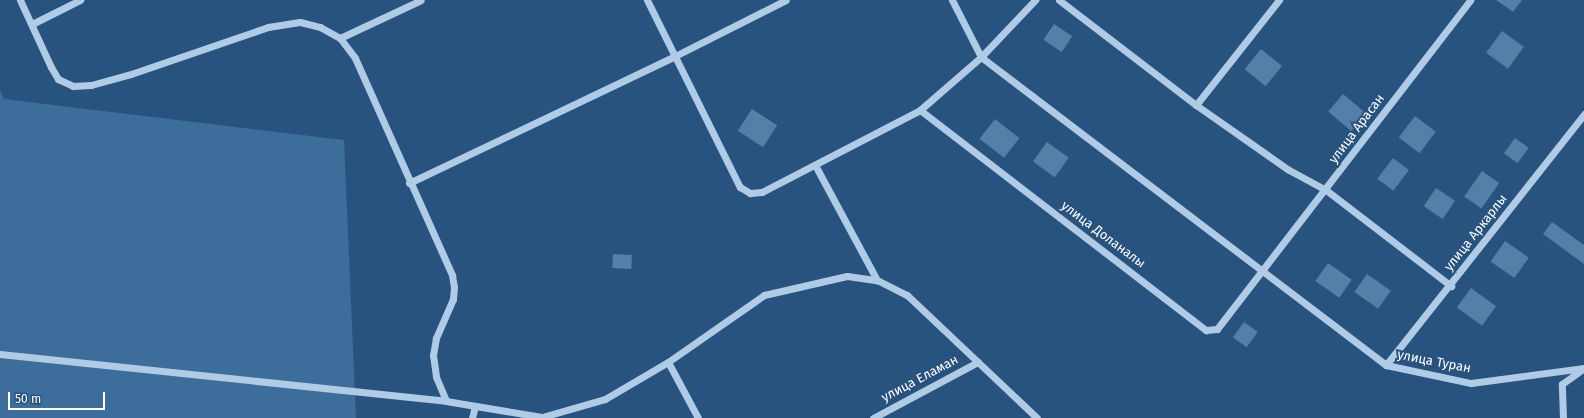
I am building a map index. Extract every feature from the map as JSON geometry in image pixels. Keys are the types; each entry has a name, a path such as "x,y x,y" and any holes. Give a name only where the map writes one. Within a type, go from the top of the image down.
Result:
{"street":[{"path":"20,0 58,79 73,86 91,85 268,27 300,22 320,27 340,38 354,58 409,183 452,275 454,287 453,299 436,338 433,355 436,377 446,401"},
{"path":"32,24 80,0"},
{"path":"340,38 421,0"},
{"path":"647,0 740,187 750,193 762,192 920,110 981,57 1035,0"},
{"path":"409,183 675,56 786,0"},
{"path":"952,0 981,57"},
{"path":"1059,0 1196,105 1289,170 1326,190 1451,286"},
{"path":"1196,105 1279,0"},
{"name":"улица Арасан","path":"1262,273 1470,0"},
{"name":"улица Туран","path":"981,57 1262,273 1386,365 1471,382 1584,368"},
{"name":"улица Доланалы","path":"920,110 1206,330 1217,329 1262,273"},
{"name":"улица Аркарлы","path":"1386,365 1451,286 1584,114"},
{"path":"815,165 877,280"},
{"path":"0,354 446,401 542,417 605,399 668,362 764,295 847,276 877,280 907,295 1037,418"},
{"path":"668,362 698,418"},
{"name":"улица Еламан","path":"873,418 978,362"},
{"path":"1563,418 1562,384 1584,368"},
{"path":"472,418 475,406"}],"shaded area":[{"path":"0,90 4,99 344,140 356,418 0,418"}],"building":[{"path":"1496,0 1522,0 1513,12"},
{"path":"1054,24 1072,36 1062,52 1043,40"},
{"path":"1502,31 1524,47 1508,69 1486,53"},
{"path":"1261,49 1282,66 1266,86 1245,69"},
{"path":"1343,94 1366,113 1351,131 1328,112"},
{"path":"752,109 777,125 763,147 738,131"},
{"path":"1415,116 1436,132 1420,153 1399,138"},
{"path":"995,119 1019,138 1004,158 980,139"},
{"path":"1515,138 1529,148 1518,163 1504,153"},
{"path":"1047,142 1069,158 1055,177 1033,161"},
{"path":"1393,158 1409,170 1393,191 1377,179"},
{"path":"1482,171 1499,183 1481,208 1464,196"},
{"path":"1436,188 1455,201 1443,219 1424,206"},
{"path":"1552,222 1584,245 1584,264 1543,234"},
{"path":"1505,241 1529,258 1514,278 1491,261"},
{"path":"613,254 632,255 631,269 612,268"},
{"path":"1328,263 1352,280 1339,298 1315,281"},
{"path":"1367,274 1391,291 1378,309 1354,292"},
{"path":"1471,288 1496,306 1482,326 1457,307"},
{"path":"1244,322 1258,332 1247,347 1233,337"}]}
